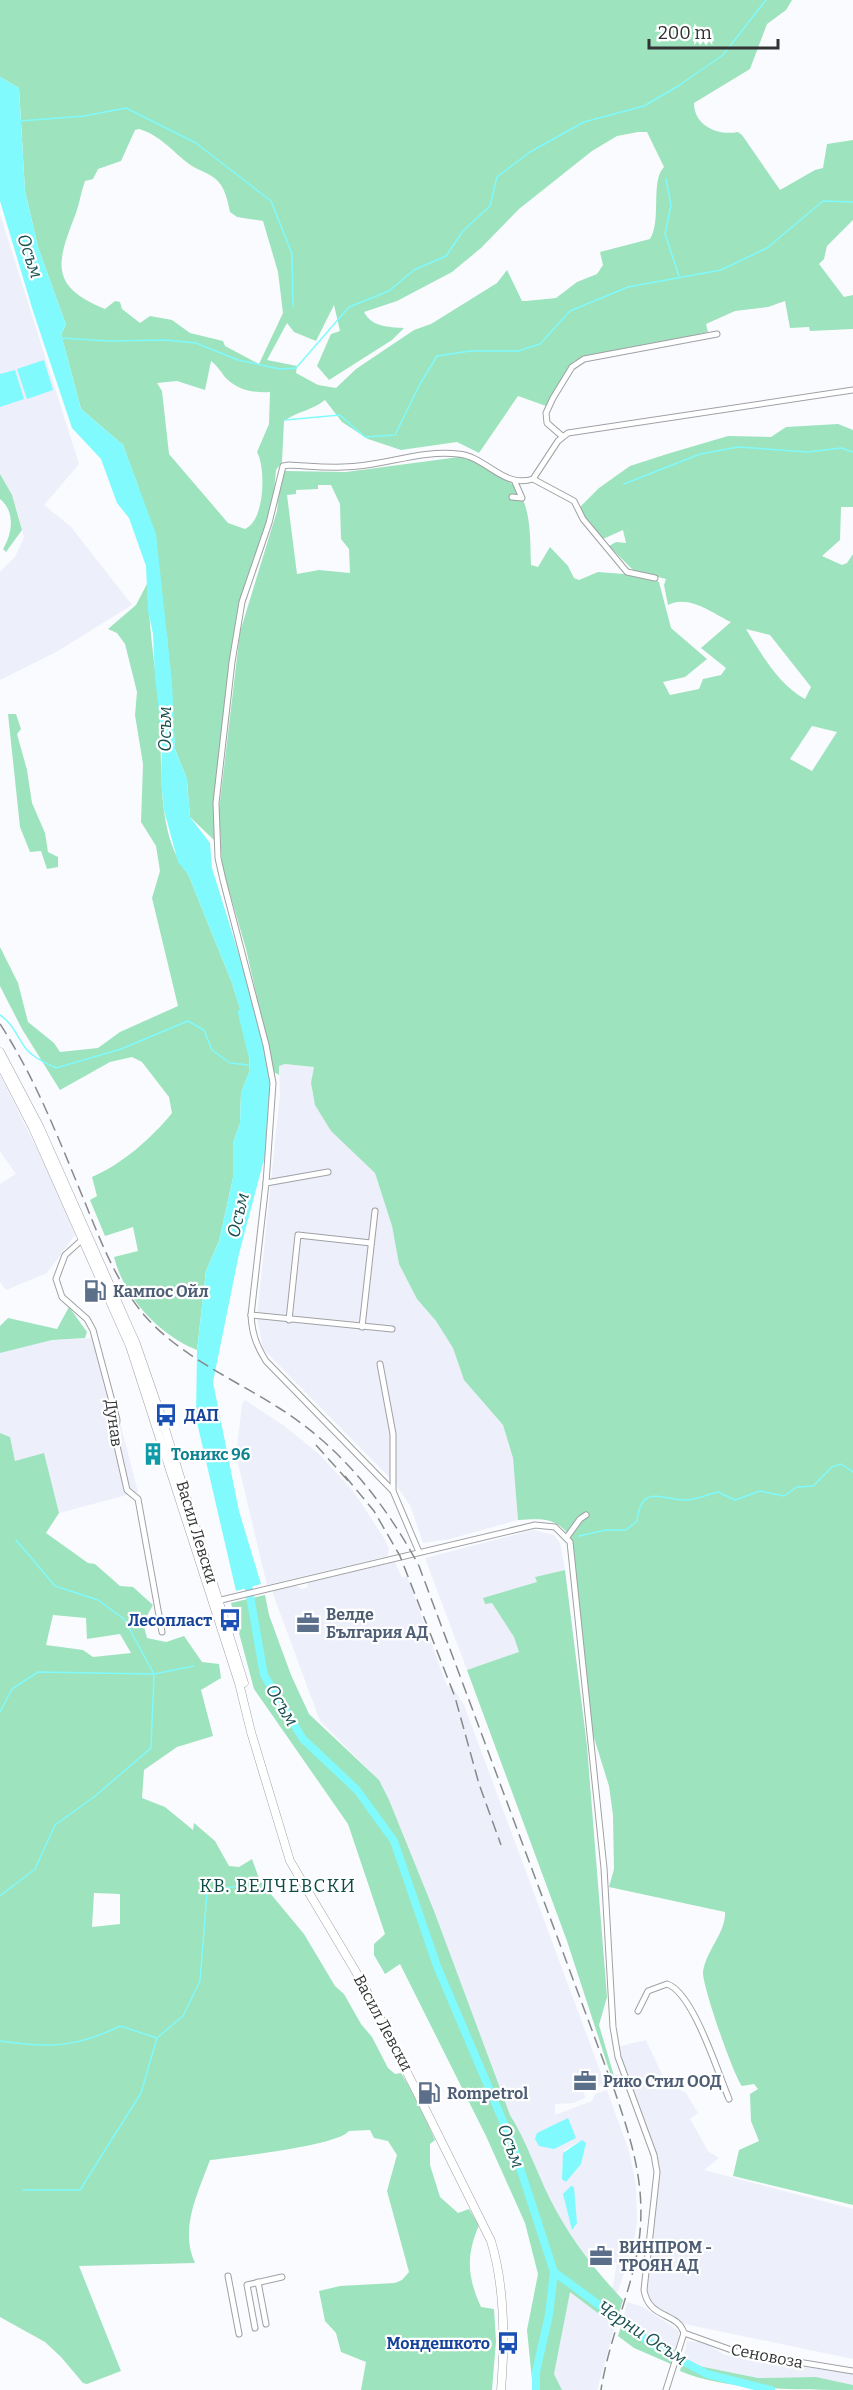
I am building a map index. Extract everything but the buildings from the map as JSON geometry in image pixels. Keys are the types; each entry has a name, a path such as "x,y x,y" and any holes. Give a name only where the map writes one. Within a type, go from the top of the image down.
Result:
{"main road":[{"path":"0,1052 39,1126 85,1237"},
{"path":"0,1064 85,1237"},
{"name":"Васил Левски","path":"85,1237 143,1382 244,1682 251,1732 290,1861 362,1982 491,2241 499,2283 503,2355 501,2390"}],"street":[{"path":"562,436 547,423 546,413 565,377 578,363 591,356 717,334"},
{"path":"533,479 562,436 597,427 853,390"},
{"path":"419,1552 393,1491 266,1360 257,1347 251,1315 266,1183 273,1083 266,1045 223,880 217,848 216,802 238,619 276,499 280,470 283,466 357,466 456,453 474,458 515,482 522,498 512,497"},
{"path":"515,482 533,479 574,501 583,519 627,572 655,578"},
{"path":"266,1183 328,1172"},
{"path":"362,1327 375,1211"},
{"path":"289,1320 298,1235 371,1243"},
{"name":"Дунав","path":"85,1237 64,1255 56,1280 62,1297 87,1319 99,1351 117,1420 115,1437 127,1490 138,1499 162,1632"},
{"path":"251,1315 392,1329"},
{"path":"380,1364 393,1434 393,1491"},
{"path":"215,1601 535,1525 555,1527 567,1537 580,1519 586,1515"},
{"name":"Сеновоза","path":"567,1537 572,1551 604,1868 611,1990 618,2057 654,2155 657,2172 644,2290 646,2301 652,2310 678,2323 684,2332 737,2352 853,2371"},
{"path":"638,2011 648,1991 667,1984 680,1991 691,2009 729,2099"},
{"path":"228,2276 239,2334"},
{"path":"255,2328 247,2285 282,2277"},
{"path":"258,2282 266,2324"},
{"path":"666,2390 680,2351 684,2332"}],"shaded area":[{"path":"0,214 79,464 44,505 71,527 132,605 56,652 0,680 0,572 15,557 24,537 16,507 0,475"},
{"path":"285,1064 314,1067 312,1093 375,1173 392,1226 399,1264 417,1299 436,1321 453,1348 464,1380 503,1425 513,1458 518,1520 450,1539 423,1543 410,1505 394,1482 263,1349 257,1317 280,1094 279,1066"},
{"path":"0,1075 50,1175 75,1235 47,1273 6,1290 0,1282 0,1184 16,1174 0,1151"},
{"path":"98,1338 138,1492 59,1513 44,1454 15,1461 10,1437 0,1433 0,1353 52,1340"},
{"path":"245,1400 283,1425 319,1454 354,1492 384,1538 389,1549 388,1556 267,1585 236,1455 242,1405"},
{"path":"533,1530 554,1535 560,1543 565,1570 535,1577 537,1582 483,1598 485,1604 492,1602 514,1637 519,1652 467,1670 425,1558"},
{"name":"Велде България АД","path":"395,1562 402,1578 407,1576 447,1686 452,1686 464,1705 605,2084 584,2092 585,2098 573,2103 555,2104 555,2115 592,2101 595,2094 607,2090 630,2154 636,2186 637,2223 632,2250 618,2291 614,2295 585,2262 555,2214 486,2061 379,1780 320,1721 272,1591 295,1585 302,1589 308,1587 307,1584","holes":["582,2140 580,2161 562,2175 564,2150","607,2261 617,2263 613,2286 610,2289 589,2264"]},
{"path":"646,2040 666,2083 686,2093 698,2113 690,2119 708,2151 719,2158 704,2170 853,2209 853,2359 680,2323 653,2304 648,2293 648,2283 659,2173 649,2131 624,2073 617,2047"},
{"path":"570,2291 615,2326 597,2390 562,2390 554,2374"},
{"path":"627,2302 643,2307 679,2331 680,2340 676,2350 666,2350 639,2338 622,2324"},
{"path":"687,2341 705,2343 725,2355 853,2374 853,2385 816,2377 758,2378 699,2366 683,2359"}],"green space":[{"path":"0,0 792,0 786,10 767,24 750,69 694,103 695,111 698,118 708,128 730,133 738,132 742,135 780,190 815,170 823,168 827,144 853,140 853,220 827,246 824,259 819,264 844,297 853,295 853,329 810,331 809,327 790,328 785,301 768,307 735,311 706,324 708,332 652,345 587,356 574,361 546,406 518,396 479,453 457,442 401,450 368,439 342,422 325,400 284,421 282,462 276,470 273,502 238,620 217,790 216,842 190,817 187,779 175,749 167,636 138,486 123,445 81,409 61,334 66,325 38,247 25,191 19,88 0,77","holes":["139,129 160,139 189,164 218,181 226,194 230,212 237,217 263,221 278,272 283,313 259,364 225,346 223,341 190,333 172,320 150,316 140,323 122,309 120,302 115,301 105,309 74,291 66,281 62,271 64,245 85,181 93,179 98,169 121,161 135,130","647,132 664,167 658,181 655,222 650,239 600,252 603,265 597,274 577,282 556,298 522,301 507,270 497,283 431,324 414,330 356,369 336,388 318,385 296,373 297,366 267,360 287,323 294,332 316,341 334,305 340,331 331,334 317,366 329,380 392,340 404,328 376,323 371,321 364,312 397,301 452,272 481,248 519,209 592,151 617,136","211,361 234,385 251,391 270,392 269,424 257,452 262,470 260,505 257,516 245,529 228,523 169,454 162,391 157,383 177,381 205,390"]},
{"path":"838,424 853,430 853,507 841,507 840,540 822,556 842,565 847,563 853,554 853,2205 733,2176 739,2150 759,2141 751,2121 750,2094 758,2089 754,2084 742,2086 738,2079 719,2030 704,1980 705,1964 722,1927 725,1912 609,1887 614,1869 613,1815 609,1786 591,1728 568,1534 551,1521 518,1520 513,1458 503,1425 464,1380 453,1348 436,1321 417,1299 399,1264 392,1226 375,1173 331,1131 315,1105 311,1083 314,1067 285,1064 279,1066 279,1075 274,1072 246,949 222,866 219,810 240,632 277,511 281,474 285,471 346,472 459,457 466,458 499,475 515,487 525,504 529,524 531,565 538,567 550,547 568,566 574,578 579,580 598,572 624,574 629,571 649,576 659,582 671,628 707,659 685,677 663,682 670,695 699,689 703,679 721,675 726,668 701,648 731,622 692,603 676,602 668,605 664,585 666,579 634,571 609,546 616,542 626,543 623,530 603,539 598,537 579,508 599,488 630,466 728,436 771,437 786,427","holes":["318,485 331,485 340,504 341,539 349,549 350,573 319,570 297,574 287,495 296,494 296,490 318,489","746,629 770,635 811,687 805,699 795,693 765,659","812,726 837,732 812,771 790,759"]},
{"path":"0,474 12,495 22,530 6,552 3,549 9,537 11,523 8,510 0,499"},
{"path":"148,582 150,629 159,705 162,793 169,837 177,857 188,874 232,983 250,1041 249,1072 241,1093 240,1123 233,1143 233,1178 219,1241 206,1271 197,1350 169,1335 145,1313 135,1300 119,1272 114,1257 138,1251 133,1227 105,1236 90,1200 97,1196 92,1177 125,1158 155,1132 172,1113 169,1097 142,1062 132,1057 110,1062 60,1090 22,1029 0,986 0,947 18,983 28,1022 54,1043 60,1052 98,1048 120,1032 178,1006 152,898 160,871 156,846 141,822 143,764 135,715 137,692 125,644 117,633 108,629 136,605"},
{"path":"8,714 16,714 21,729 17,734 27,770 32,803 45,833 48,852 58,857 58,867 47,869 41,851 30,852 20,827"},
{"path":"69,1307 87,1332 85,1338 52,1340 0,1353 0,1326 8,1318 57,1329"},
{"path":"0,1433 10,1437 15,1461 44,1453 59,1513 46,1533 88,1563 95,1564 120,1586 133,1587 153,1605 143,1623 147,1638 166,1642 184,1636 202,1662 219,1664 221,1678 201,1690 213,1736 177,1747 144,1770 142,1798 165,1807 193,1830 194,1823 215,1841 229,1866 239,1867 252,1859 260,1881 304,1934 335,1986 344,1994 361,2024 372,2037 388,2068 395,2074 401,2073 417,2099 435,2140 430,2144 430,2165 440,2197 458,2213 469,2209 479,2225 470,2256 470,2266 473,2285 481,2307 494,2309 496,2341 492,2390 361,2390 366,2362 341,2352 336,2333 325,2321 319,2291 340,2286 395,2283 402,2280 409,2272 387,2191 397,2155 388,2141 374,2138 370,2130 349,2131 341,2136 306,2146 210,2160 196,2198 190,2224 189,2237 195,2263 79,2266 121,2371 87,2384 83,2383 45,2342 0,2317","holes":["53,1615 86,1618 87,1639 120,1634 131,1653 93,1657 83,1650 46,1645","94,1893 120,1894 120,1924 92,1927"]},
{"path":"565,1570 587,1746 607,1997 599,2025 614,2076 618,2075 616,2082 613,2082 567,1941 467,1670 519,1652 514,1637 492,1603 485,1604 483,1598 537,1582 535,1577"},
{"path":"265,1595 269,1615 291,1675 309,1714 379,1780 389,1800 434,1911 510,2115 550,2199 583,2252 623,2300 615,2326 570,2292 554,2374 562,2390 533,2390 527,2330 538,2274 525,2223 486,2136 400,1964 385,1974 374,1955 374,1944 385,1934 348,1824 254,1689 231,1603"},
{"path":"622,2324 640,2338 654,2345 676,2350 671,2364 634,2348 618,2336"},
{"path":"683,2359 699,2366 758,2378 816,2377 853,2385 853,2390 763,2388 717,2382 680,2371"}],"water":[{"path":"0,77 19,88 25,191 38,247 66,325 61,334 81,409 123,445 156,534 172,682 175,749 187,779 190,817 210,843 212,868 249,987 271,1075 266,1152 239,1254 213,1382 239,1511 261,1584 236,1591 196,1418 197,1350 206,1271 219,1241 233,1178 233,1143 240,1123 241,1093 249,1072 250,1041 232,983 188,874 178,862 164,810 161,781 162,736 155,678 153,634 148,611 146,566 129,518 117,503 101,459 72,428 33,311 0,201"},
{"path":"44,360 53,390 27,399 17,369"},
{"path":"15,370 24,399 0,407 0,374"},
{"path":"568,2118 576,2138 554,2149 539,2146 535,2139 537,2133"},
{"path":"582,2140 586,2143 581,2164 566,2182 562,2179 563,2153"},
{"path":"571,2186 574,2187 577,2223 572,2230 563,2194"}],"waterway":[{"path":"61,338 109,341 165,340 196,343 238,360 280,369 296,368 349,307 389,291 414,270 446,256 463,231 490,206 497,177 530,152 584,122 644,106 678,86 723,55 766,0"},
{"path":"20,121 84,116 126,108 196,143 271,201 292,254 293,306"},
{"path":"666,179 671,205 665,234 679,276"},
{"path":"285,420 340,415 365,437 395,435 420,384 437,356 470,351 518,351 540,344 570,311 628,287 721,270 767,248 823,201 853,202"},
{"path":"624,484 700,454 738,447 808,452 841,448 853,452"},
{"name":"Осъм","path":"242,1013 252,1054"},
{"path":"0,1015 9,1023 30,1053 56,1068 121,1049 188,1021 204,1030 212,1050 230,1063 248,1065"},
{"path":"579,1536 606,1530 626,1530 637,1521 643,1502 654,1496 686,1500 718,1492 735,1500 760,1491 784,1496 797,1487 813,1486 832,1467 841,1464 853,1472"},
{"path":"0,1712 12,1689 38,1672 154,1674 124,1619 98,1600 55,1586 16,1540"},
{"name":"Осъм","path":"247,1579 264,1675 303,1739 357,1790 394,1841 437,1966 511,2140 554,2272 549,2315 536,2372 536,2390"},
{"path":"0,1896 35,1869 55,1825 94,1797 151,1748 154,1674 194,1666"},
{"path":"23,2190 80,2190 141,2093 157,2038 183,2016 200,1981 207,1892 238,1886"},
{"path":"0,2041 32,2045 61,2044 89,2039 120,2026 157,2038"},
{"name":"Черни Осъм","path":"554,2272 658,2348 707,2374 771,2390"}],"railway":[{"path":"0,1024 36,1088 117,1275 145,1316 191,1355 279,1408 322,1440 360,1478 392,1520 419,1566 615,2092 635,2160 641,2204 638,2250 601,2390"},
{"path":"316,1445 350,1483"},
{"path":"345,1476 374,1511 400,1556 455,1697 479,1784 501,1845"}],"place":[{"name":"Кампос Ойл","path":"95,1291"},
{"name":"ДАП","path":"166,1415"},
{"name":"Тоникс 96","path":"153,1454"},
{"name":"Лесопласт","path":"230,1620"},
{"name":"Велде България АД","path":"308,1623"},
{"name":"Рико Стил ООД","path":"585,2081"},
{"name":"Rompetrol","path":"429,2093"},
{"name":"ВИНПРОМ - ТРОЯН АД","path":"601,2256"},
{"name":"Мондешкото","path":"508,2343"}],"district":[{"name":"КВ. ВЕЛЧЕВСКИ","path":"278,1886"}]}
